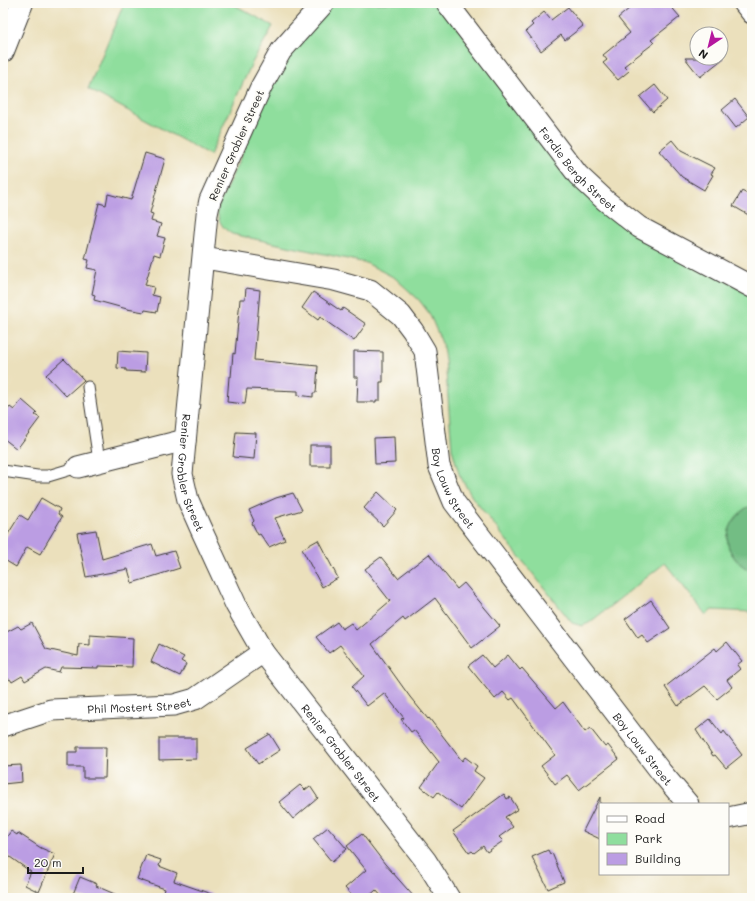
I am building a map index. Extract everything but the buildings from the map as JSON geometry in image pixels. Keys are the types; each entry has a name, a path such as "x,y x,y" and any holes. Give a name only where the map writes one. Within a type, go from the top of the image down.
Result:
{"main road":[{"path":"3,51 22,3"}],"street":[{"name":"Renier Grobler Street","path":"324,3 281,51 261,88 210,200 207,214 204,258 182,474 188,500 236,605 263,652 426,860 449,898"},
{"name":"Ferdie Bergh Street","path":"447,3 578,175 606,201 640,228 752,287"},
{"path":"744,3 752,13"},
{"name":"Boy Louw Street","path":"204,258 334,280 370,290 401,315 425,351 439,466 454,502 661,772 687,803"},
{"path":"78,467 185,440"},
{"name":"Phil Mostert Street","path":"3,726 51,710 174,705 184,703 195,699 263,652"},
{"path":"729,818 752,813"}],"lane":[{"path":"88,387 99,462"},
{"path":"3,471 37,476 48,476 78,467"}],"green space":[{"path":"124,3 231,3 273,26 252,63 210,155 88,89"},
{"path":"335,3 439,3 578,185 752,296 752,506 741,512 733,522 728,536 728,542 729,548 735,559 752,572 752,612 712,610 706,615 665,563 589,623 582,626 572,623 472,497 459,474 452,449 445,359 442,343 429,313 419,300 395,278 366,263 232,234 221,224 217,209 278,74 313,23"},
{"path":"752,506 752,572 735,559 729,548 728,536 733,522 741,512"}]}
